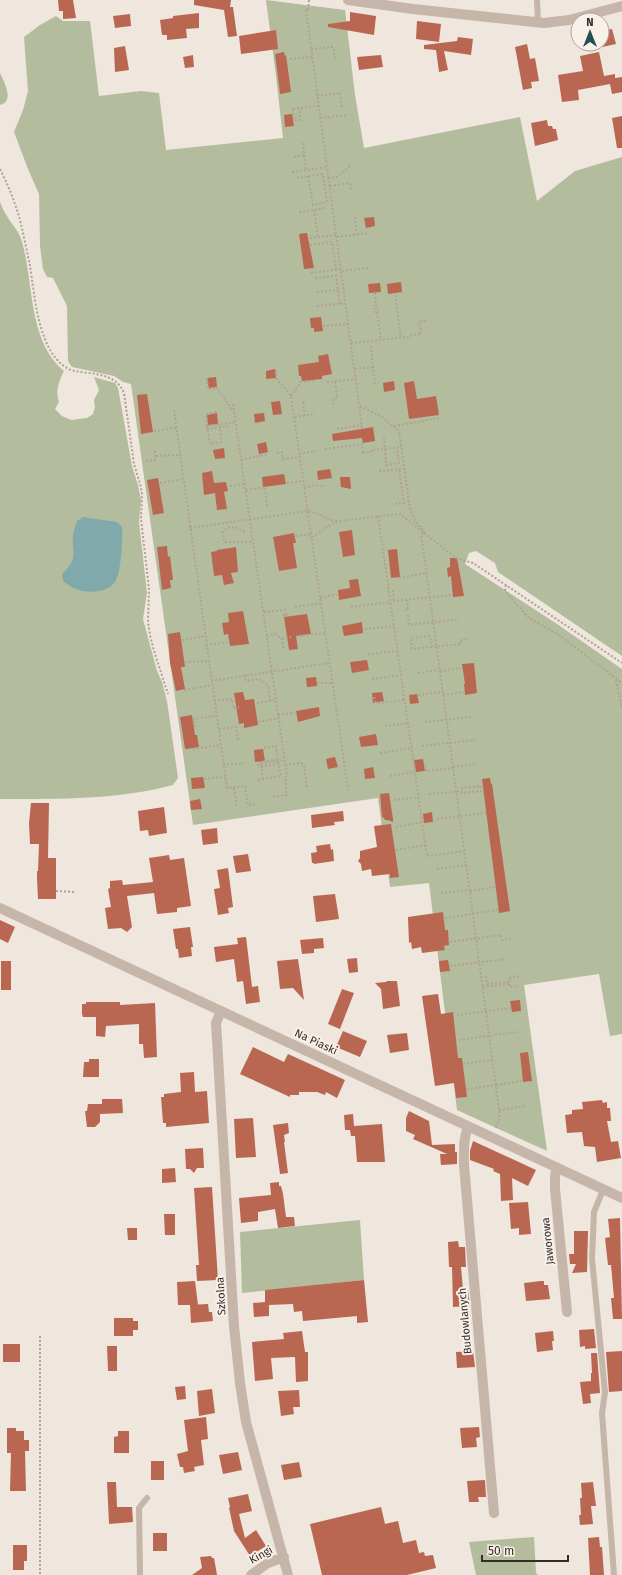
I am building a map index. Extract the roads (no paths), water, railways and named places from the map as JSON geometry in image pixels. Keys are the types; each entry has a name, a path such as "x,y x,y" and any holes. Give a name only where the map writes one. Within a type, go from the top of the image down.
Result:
{"street":[{"path":"348,0 379,2 538,23 559,22 622,6"},
{"name":"Na Piaski","path":"0,908 622,1198"},
{"name":"Szkolna","path":"221,1011 216,1023 234,1326 240,1383 246,1422 288,1575"},
{"name":"Budowlanych","path":"468,1127 465,1135 464,1165 494,1513"},
{"name":"Jaworowa","path":"557,1168 555,1176 555,1189 567,1312"},
{"name":"Kingi","path":"250,1575 268,1563 284,1557"}],"lane":[{"path":"537,0 538,23"},
{"path":"603,1190 594,1212 592,1259 605,1392 602,1413 614,1575"},
{"path":"140,1575 140,1508 147,1498"}],"water":[{"path":"83,517 117,522 122,527 121,554 118,576 109,588 104,590 93,592 81,591 73,588 63,581 62,574 68,568 74,555 73,534 77,521"}]}
